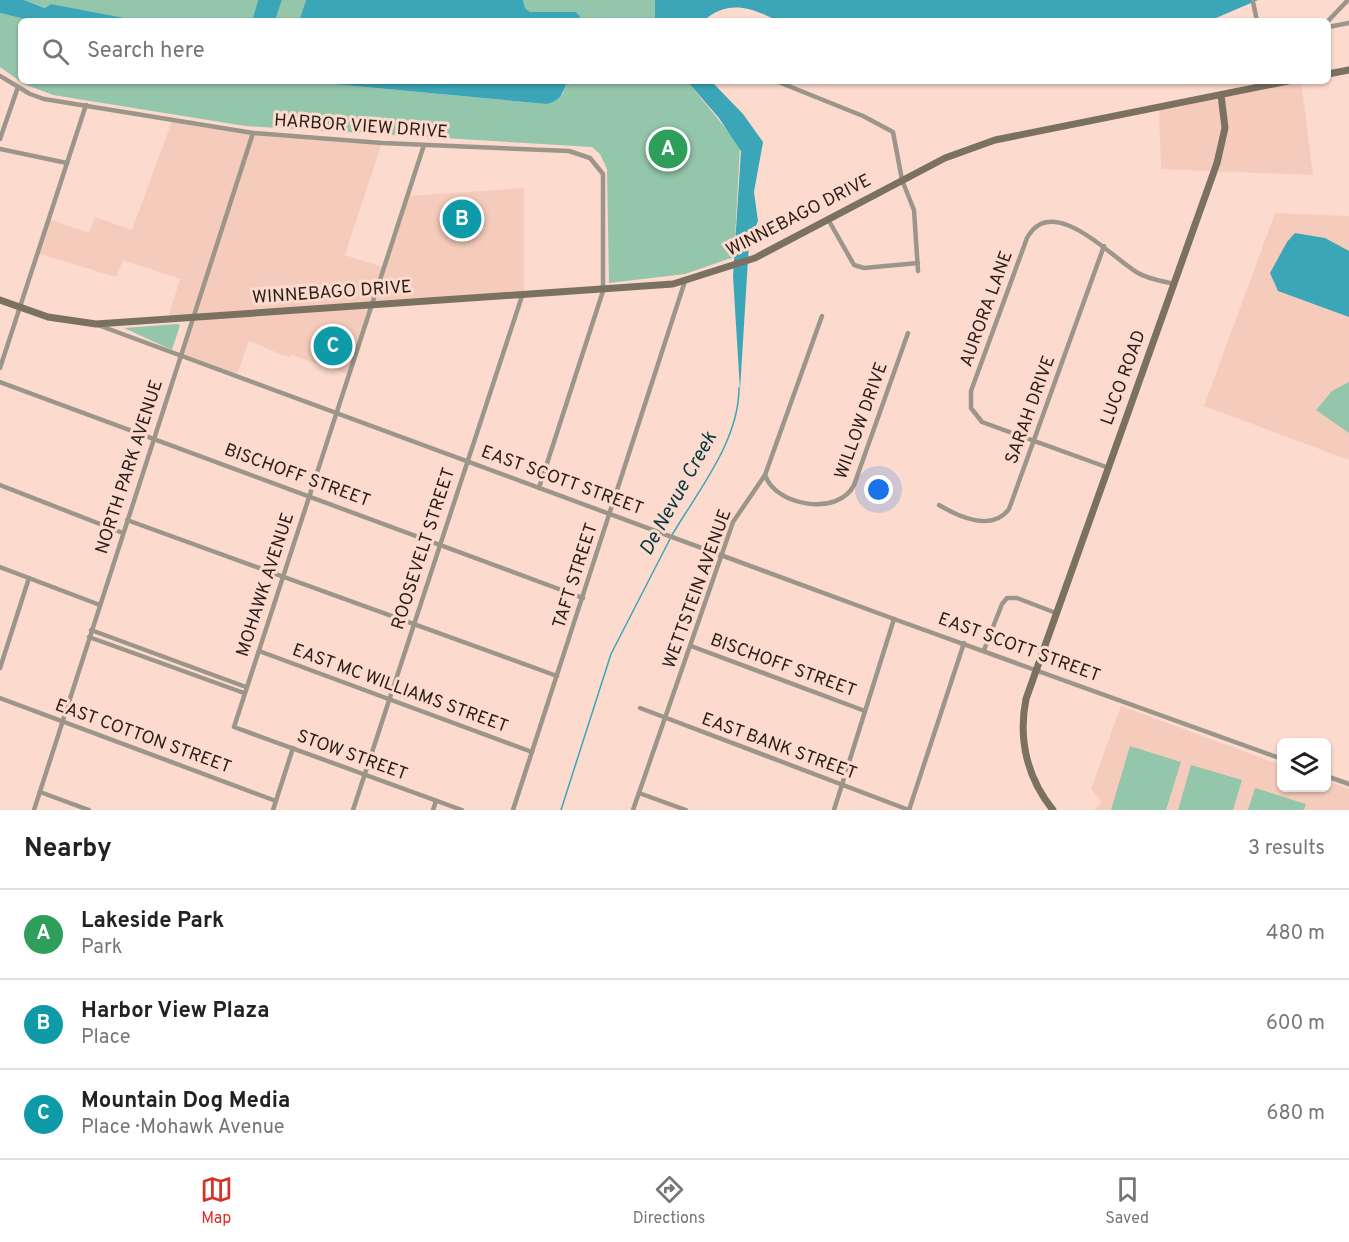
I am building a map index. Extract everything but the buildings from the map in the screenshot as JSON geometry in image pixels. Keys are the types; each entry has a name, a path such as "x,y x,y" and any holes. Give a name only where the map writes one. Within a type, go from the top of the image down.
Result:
{"main road":[{"path":"1331,73 1349,70"},
{"name":"WINNEBAGO DRIVE","path":"96,324 603,291 686,281 755,258 961,151 1011,135 1265,84"},
{"name":"LUCO ROAD","path":"1053,810 1034,779 1024,743 1024,708 1035,669 1221,149 1225,128 1221,94"},
{"name":"EAST SCOTT STREET","path":"0,300 71,322 96,324"}],"street":[{"path":"1331,18 1348,0"},
{"path":"1253,2 1256,18"},
{"path":"1331,26 1349,23"},
{"name":"HARBOR VIEW DRIVE","path":"0,76 44,99 253,133 424,145 569,151 593,160 603,174 603,291 539,488"},
{"path":"783,84 888,127 896,141 902,180 914,210 918,271"},
{"path":"0,139 18,87"},
{"path":"0,368 86,105"},
{"name":"NORTH PARK AVENUE","path":"34,810 253,133"},
{"name":"MOHAWK AVENUE","path":"234,727 336,413 374,305 424,145"},
{"path":"0,149 67,163"},
{"path":"829,220 854,265 864,267 918,263"},
{"name":"AURORA LANE","path":"1108,468 984,423 972,410 971,394 1026,239 1036,226 1047,222 1058,223 1087,234 1139,273 1174,284"},
{"name":"SARAH DRIVE","path":"939,505 974,519 989,521 1002,517 1010,507 1104,246"},
{"name":"TAFT STREET","path":"513,810 686,281"},
{"name":"ROOSEVELT STREET","path":"353,810 522,296"},
{"name":"WETTSTEIN AVENUE","path":"633,810 736,514 765,475 822,316"},
{"name":"EAST SCOTT STREET","path":"96,324 894,619 1277,758"},
{"name":"WILLOW DRIVE","path":"765,475 772,488 799,504 833,501 848,495 854,485 909,333"},
{"name":"BISCHOFF STREET","path":"0,382 583,598"},
{"path":"0,485 123,533"},
{"path":"127,520 557,676"},
{"path":"0,567 100,605"},
{"path":"0,668 29,578"},
{"path":"984,650 1001,605 1007,598 1017,598 1056,613"},
{"path":"834,810 894,619"},
{"path":"91,630 246,687"},
{"path":"89,637 244,693"},
{"path":"909,810 964,643"},
{"name":"BISCHOFF STREET","path":"691,646 865,711"},
{"name":"EAST MC WILLIAMS STREET","path":"259,651 532,752"},
{"name":"EAST COTTON STREET","path":"0,698 276,801"},
{"name":"EAST BANK STREET","path":"640,708 909,810"},
{"name":"STOW STREET","path":"234,727 462,810"},
{"path":"273,810 293,748"},
{"path":"1331,778 1349,784"},
{"path":"40,792 89,810"},
{"path":"639,792 686,810"},
{"path":"433,810 436,801"}],"shaded area":[{"path":"1273,84 1301,84 1313,175 1161,169 1159,107"},
{"path":"172,121 382,143 345,255 385,268 408,196 524,188 524,295 374,305 350,375 292,355 290,358 249,341 236,377 180,356 192,317 168,318 180,279 123,260 116,277 37,253 48,219 89,233 95,217 132,230"},
{"path":"1275,213 1349,216 1349,460 1204,406"},
{"path":"1121,706 1277,764 1277,792 1331,792 1331,782 1349,789 1349,810 1094,810 1102,802 1091,789"}],"green space":[{"path":"24,0 258,0 253,18 125,18 51,4 46,8"},
{"path":"282,0 306,0 300,18 276,18"},
{"path":"523,0 655,0 655,18 580,18 576,12 530,12 525,8"},
{"path":"0,13 21,18 18,18 18,80 0,67"},
{"path":"24,84 333,84 546,104 563,94 566,84 689,84 740,146 734,257 685,274 609,283 607,169 600,154 592,147 245,126 53,95"},
{"path":"180,325 172,350 124,328"},
{"path":"1349,382 1349,433 1316,410 1332,391"},
{"path":"1130,746 1181,762 1166,810 1111,810"},
{"path":"1191,765 1242,780 1233,810 1178,810"},
{"path":"1255,788 1306,804 1304,810 1248,810"}],"water":[{"path":"0,0 24,0 45,8 51,4 125,18 21,18 0,13"},
{"path":"258,0 282,0 276,18 253,18"},
{"path":"306,0 523,0 525,8 530,12 576,12 580,16 580,18 300,18"},
{"path":"655,0 1258,0 1216,18 771,18 748,9 730,8 707,18 655,18"},
{"path":"333,84 566,84 555,101 546,104"},
{"path":"690,84 714,84 743,114 763,142 754,192 758,221 749,243 740,390 733,276 741,151 719,118"},
{"path":"1295,233 1325,238 1349,251 1349,317 1278,291 1270,273 1287,242"}],"waterway":[{"name":"De Nevue Creek","path":"672,535 725,446 737,408 739,388"},
{"name":"De Nevue Creek","path":"561,810 611,654 670,539"}],"place":[{"name":"Lakeside Park","path":"668,149"},
{"name":"Harbor View Plaza","path":"462,219"},
{"name":"Mountain Dog Media","path":"333,346"}]}
